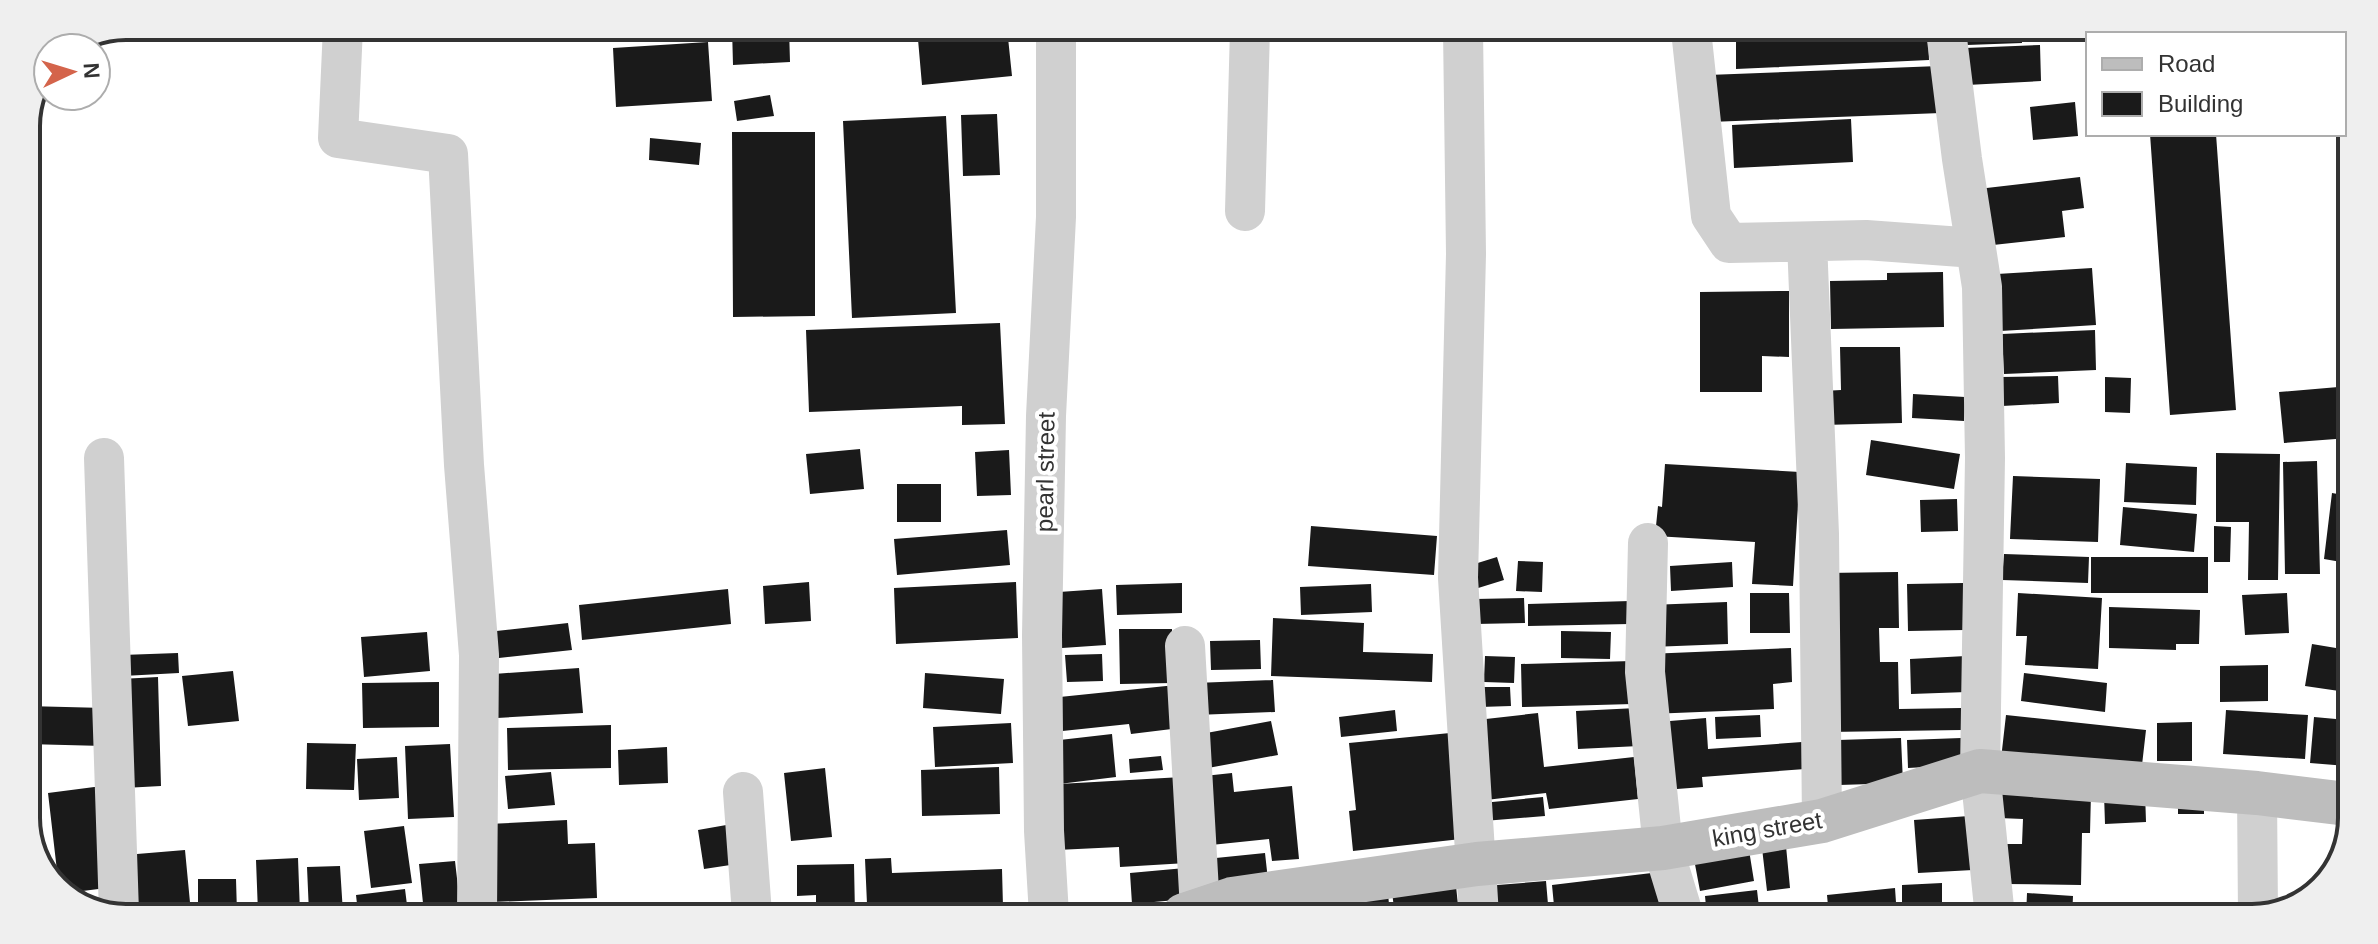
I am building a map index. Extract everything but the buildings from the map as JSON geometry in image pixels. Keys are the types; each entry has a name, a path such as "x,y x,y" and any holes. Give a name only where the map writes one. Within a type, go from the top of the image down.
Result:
{"street":[{"path":"342,40 338,138 448,154 464,465 479,655 477,904"},
{"name":"pearl street","path":"1048,904 1044,831 1042,635 1046,416 1056,217 1056,40"},
{"path":"1245,211 1250,40"},
{"path":"1463,40 1466,254 1458,578 1479,904"},
{"path":"1692,40 1711,216 1729,243 1866,240 1975,248"},
{"path":"1947,40 1982,287 1985,458 1980,771 1994,904"},
{"path":"1807,242 1819,534 1822,821"},
{"path":"104,458 119,903"},
{"path":"1648,543 1645,672 1663,848 1680,904"},
{"path":"1185,646 1211,904"},
{"name":"king street","path":"1241,904 1477,864 1663,848 1822,821 1980,771 2257,793 2338,803"},
{"path":"743,792 751,904"},
{"path":"2257,793 2258,903"}]}
